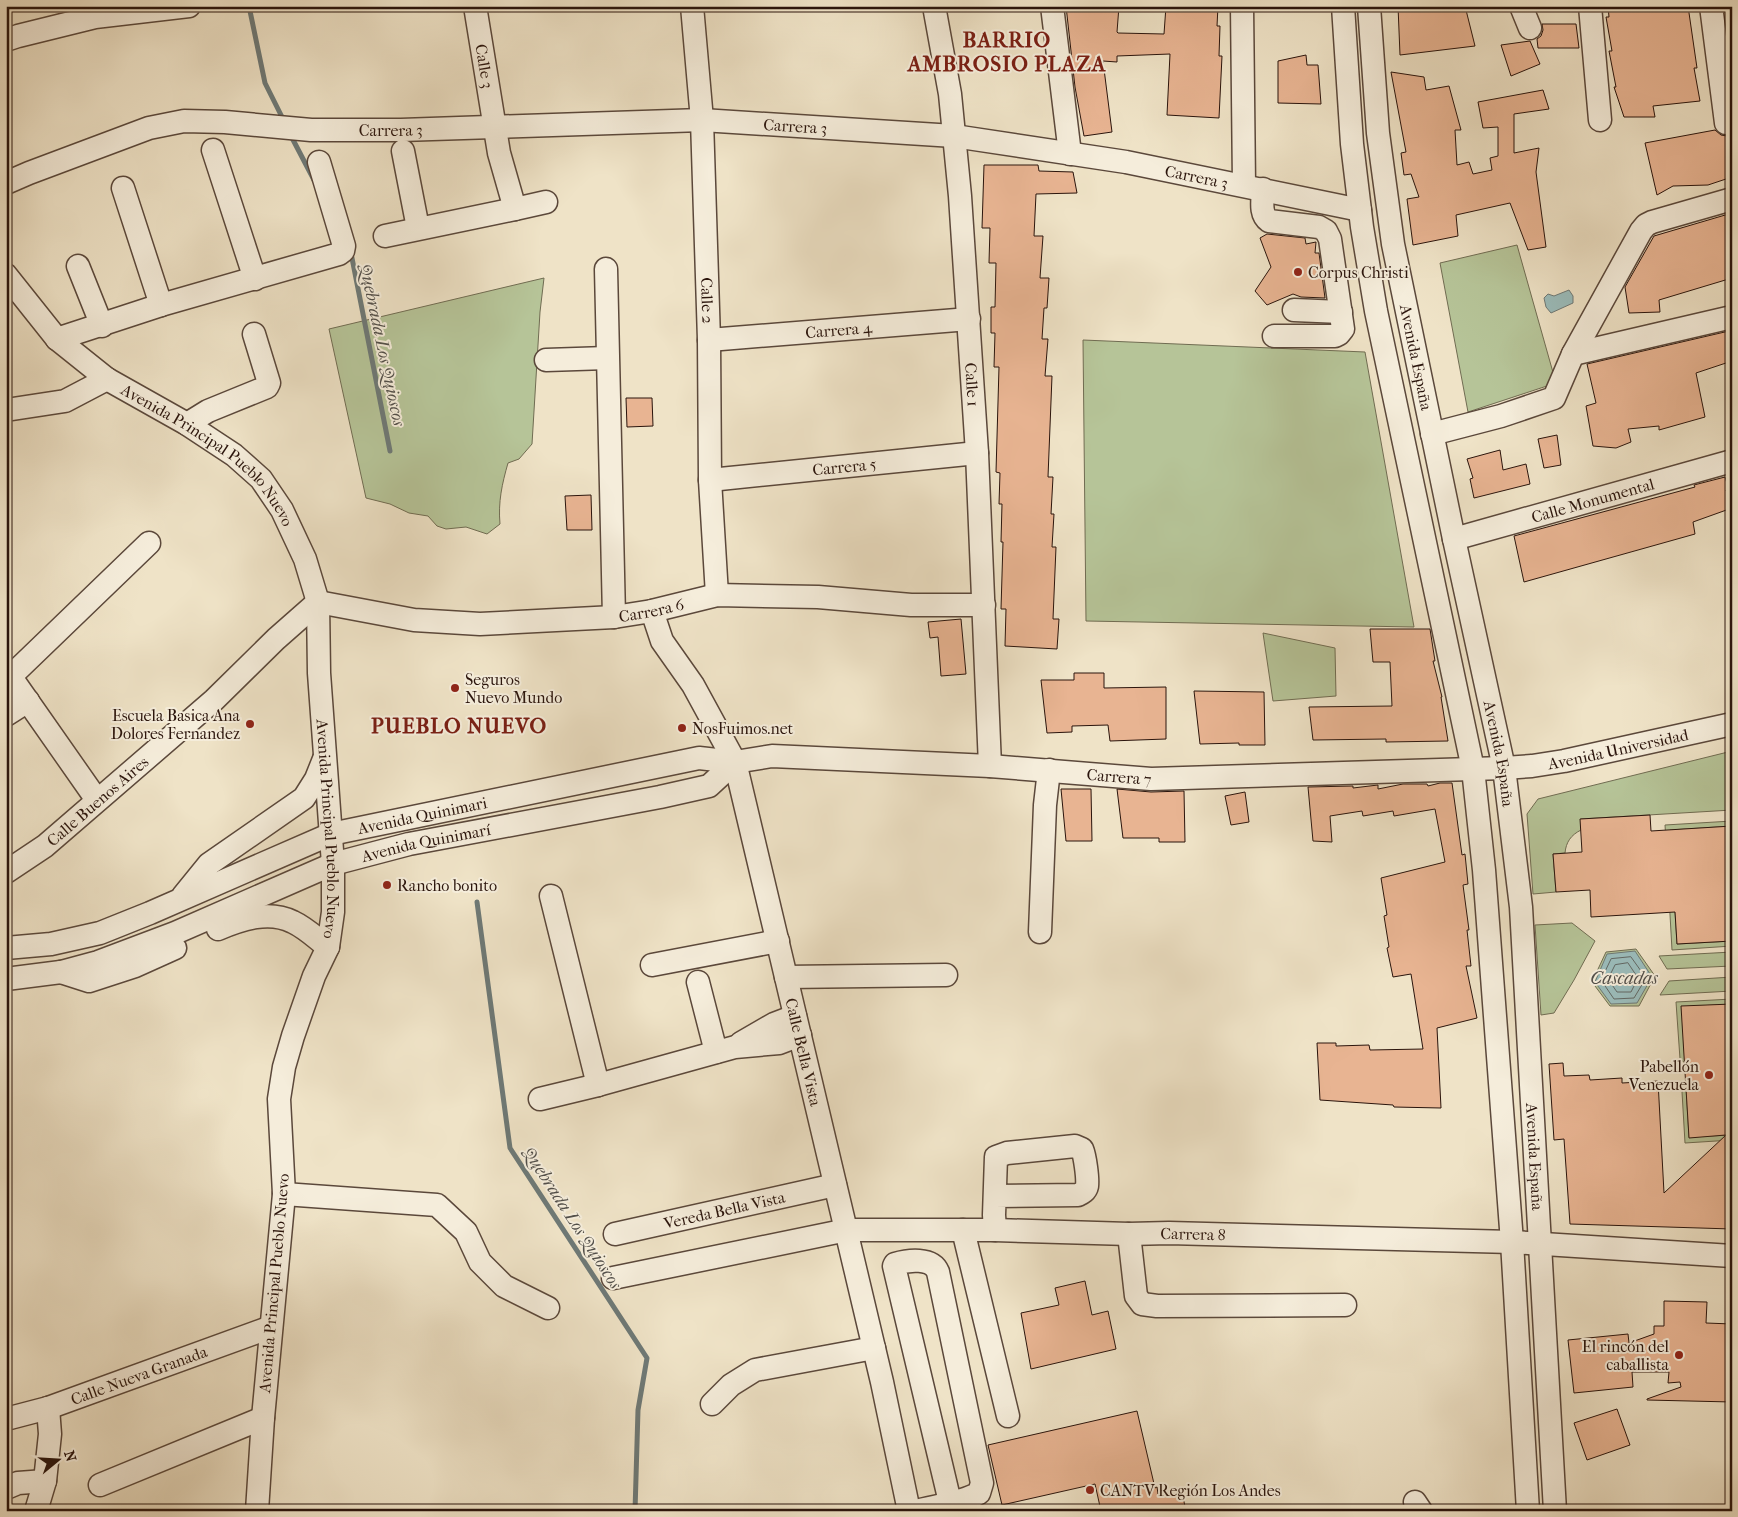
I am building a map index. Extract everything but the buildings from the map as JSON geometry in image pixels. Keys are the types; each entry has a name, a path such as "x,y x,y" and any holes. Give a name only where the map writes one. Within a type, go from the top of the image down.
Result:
{"street":[{"path":"6,40 95,18 189,6"},
{"name":"Calle 3","path":"475,6 499,153 515,209"},
{"name":"Calle 2","path":"692,6 702,120 709,340 710,480 717,595"},
{"name":"Calle 1","path":"934,6 950,94 969,319 977,453 990,766"},
{"path":"1052,6 1070,154"},
{"path":"1242,6 1253,187 1264,218 1269,221 1319,227 1326,231 1330,239 1343,329 1335,336 1274,336"},
{"name":"Avenida España","path":"1343,6 1352,144 1376,311 1473,769 1484,870 1512,1242 1528,1511"},
{"name":"Avenida España","path":"1369,6 1378,133 1393,244 1504,768 1520,907 1555,1511"},
{"path":"1522,6 1530,28"},
{"path":"1590,6 1600,120"},
{"path":"1711,6 1726,123"},
{"name":"Carrera 3","path":"6,183 149,128 184,121 225,122 311,130 401,130 702,120 954,136 1126,162 1360,210"},
{"path":"213,150 256,279"},
{"path":"403,151 418,228"},
{"path":"57,339 102,326 161,305 339,254 343,251 344,246 320,162"},
{"path":"123,188 161,305"},
{"path":"1432,434 1501,416 1554,398 1573,354 1641,231 1652,222 1732,199"},
{"path":"384,236 546,202"},
{"path":"78,266 102,326"},
{"path":"606,269 614,617"},
{"name":"Avenida Principal Pueblo Nuevo","path":"6,275 57,339 107,379 186,424 234,455 261,478 282,510 305,559 318,602 319,673 333,864 333,912 328,947 314,976 293,1036 284,1067 279,1099 284,1194 263,1418 257,1511"},
{"path":"1294,310 1341,312"},
{"path":"1573,354 1732,317"},
{"name":"Carrera 4","path":"709,340 969,319"},
{"path":"186,424 208,411 268,386 269,383 254,334"},
{"path":"546,360 607,358"},
{"path":"6,410 65,401 107,379"},
{"name":"Carrera 5","path":"710,480 977,453"},
{"name":"Calle Monumental","path":"1454,539 1732,461"},
{"path":"97,800 9,673 149,543"},
{"name":"Carrera 6","path":"318,602 414,620 480,624 614,617 652,611 717,595 818,597 911,605 984,605"},
{"name":"Calle Buenos Aires","path":"6,872 45,846 214,700 276,639 318,602"},
{"name":"Calle Bella Vista","path":"652,611 662,641 693,685 735,762 847,1230 909,1511"},
{"path":"6,715 28,702"},
{"name":"Avenida Universidad","path":"1504,768 1564,761 1732,724"},
{"path":"180,900 209,864 304,798 316,779 325,756"},
{"name":"Carrera 7","path":"735,762 772,756 990,766 1151,779 1504,768"},
{"name":"Avenida Quinimari","path":"6,948 51,944 100,933 331,834 699,758 735,762"},
{"name":"Avenida Quinimarí","path":"6,979 61,972 98,962 175,934 333,864 409,844 709,786 735,762"},
{"path":"1040,932 1048,770"},
{"path":"550,896 598,1085"},
{"path":"61,972 89,982 135,966 231,924 261,916 280,917 295,923 328,947"},
{"path":"652,965 778,941"},
{"path":"786,976 946,976"},
{"path":"698,982 726,1049"},
{"path":"540,1099 598,1085 726,1049 779,1043 798,1026"},
{"name":"Vereda Bella Vista","path":"615,1234 835,1185"},
{"path":"284,1194 437,1206 466,1232 480,1262 504,1286 548,1308"},
{"path":"995,1196 995,1230"},
{"name":"Carrera 8","path":"612,1278 847,1230 995,1230 1130,1234 1168,1225 1512,1242 1732,1256"},
{"path":"963,1230 1008,1416"},
{"path":"1130,1234 1136,1296 1142,1304 1157,1306 1345,1306"},
{"path":"916,1511 973,1496 979,1493 982,1483 938,1272 931,1263 921,1261 899,1262 894,1266 950,1502"},
{"name":"Calle Nueva Granada","path":"6,1419 48,1408 271,1327"},
{"path":"712,1404 730,1385 755,1370 874,1348"},
{"path":"36,1511 45,1481 50,1434 48,1408"},
{"path":"100,1485 263,1418"},
{"path":"6,1488 18,1483 45,1481"}],"green space":[{"path":"1517,245 1556,383 1468,412 1440,263"},
{"path":"544,278 540,312 532,444 519,459 508,463 501,493 500,524 487,534 466,527 446,529 437,526 428,516 409,513 390,504 366,498 329,329"},
{"path":"1083,340 1365,352 1414,627 1086,621"},
{"path":"1263,633 1335,648 1336,696 1273,701"},
{"path":"1732,751 1732,810 1581,819 1581,830 1570,839 1565,853 1553,854 1556,892 1533,894 1527,814 1538,799"},
{"path":"1732,821 1732,826 1670,830 1673,876 1668,874 1665,825"},
{"path":"1674,894 1677,944 1732,941 1732,946 1672,950 1669,897"},
{"path":"1572,923 1595,941 1554,1013 1541,1015 1535,925"},
{"name":"Cascadas","path":"1636,949 1655,976 1639,1006 1610,1006 1592,982 1606,952"},
{"path":"1732,952 1732,966 1667,969 1659,956"},
{"path":"1732,977 1732,991 1660,995 1669,981"},
{"path":"1732,999 1732,1004 1682,1007 1685,1063 1680,1059 1676,1002"},
{"path":"1686,1087 1689,1137 1732,1135 1732,1140 1685,1143 1682,1092"}],"water":[{"path":"1569,290 1573,296 1573,303 1551,313 1546,307 1544,298 1548,294 1554,296"},
{"name":"Cascadas","path":"1635,951 1652,977 1637,1003 1611,1004 1595,982 1607,954"}],"waterway":[{"name":"Quebrada Los Quioscos","path":"250,11 265,83 284,121"},
{"name":"Quebrada Los Quioscos","path":"290,134 314,180"},
{"name":"Quebrada Los Quioscos","path":"351,253 390,451"},
{"name":"Quebrada Los Quioscos","path":"477,902 510,1148 647,1358 638,1410 635,1511"}],"place":[{"name":"Corpus Christi","path":"1298,272"},
{"name":"Seguros Nuevo Mundo","path":"455,688"},
{"name":"Escuela Basica Ana Dolores Fernandez","path":"250,724"},
{"name":"NosFuimos.net","path":"682,728"},
{"name":"Rancho bonito","path":"387,885"},
{"name":"Pabellón Venezuela","path":"1709,1075"},
{"name":"El rincón del caballista","path":"1679,1355"},
{"name":"CANTV Región Los Andes","path":"1090,1490"}],"district":[{"name":"BARRIO AMBROSIO PLAZA","path":"1007,52"},
{"name":"PUEBLO NUEVO","path":"459,726"}]}
